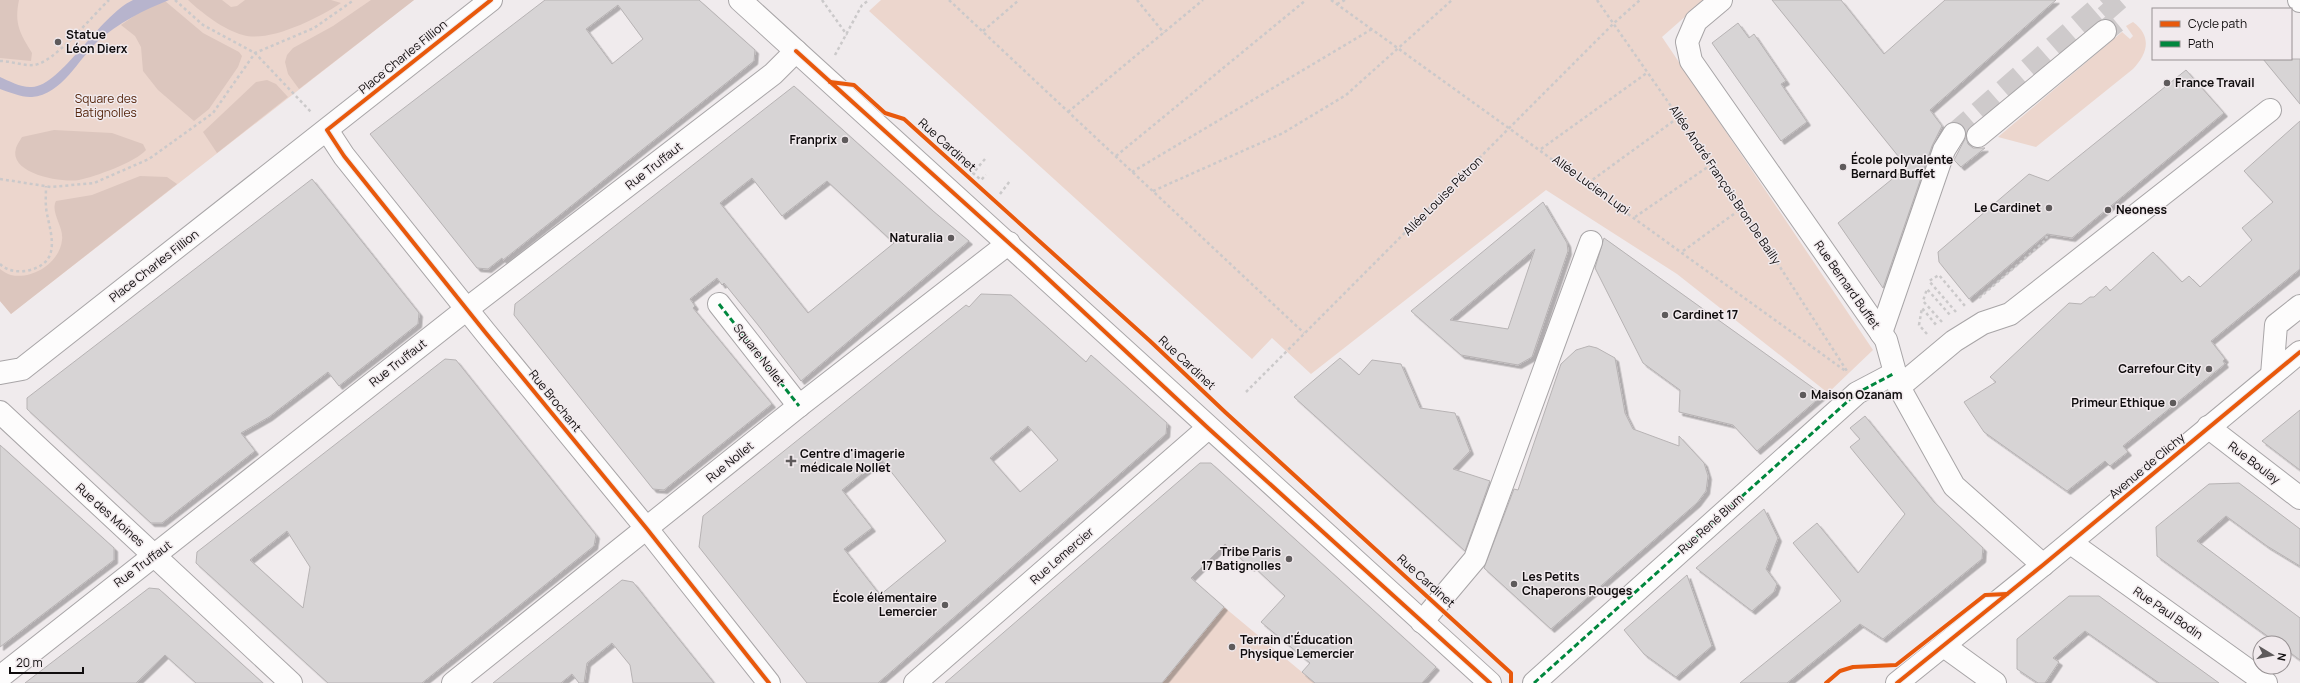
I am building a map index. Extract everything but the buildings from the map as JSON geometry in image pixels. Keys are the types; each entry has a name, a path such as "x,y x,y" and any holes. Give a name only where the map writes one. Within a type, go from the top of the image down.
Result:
{"street":[{"name":"Place Charles Fillion","path":"0,373 22,369 491,0"},
{"path":"740,0 1009,243 1208,428 1490,683"},
{"name":"Rue Bernard Buffet","path":"1721,0 1696,21 1687,42 1691,61 1886,340 1897,380 1954,486 2043,566"},
{"path":"1978,136 2104,31"},
{"name":"Rue Truffaut","path":"0,677 156,556 468,308 773,74 796,51"},
{"name":"Rue René Blum","path":"1534,683 1857,393 1897,380 1982,323 2010,314 2270,110"},
{"name":"Rue Brochant","path":"327,130 344,156 468,308 485,332 647,529 769,683"},
{"path":"1881,333 1944,150 1954,134"},
{"path":"1422,622 1475,559 1591,242"},
{"name":"Rue Nollet","path":"453,683 647,529 798,406 1009,243"},
{"name":"Square Nollet","path":"719,304 798,406"},
{"path":"2272,375 2276,325 2300,306"},
{"name":"Avenue de Clichy","path":"1897,683 2043,566 2208,427 2300,352"},
{"name":"Rue des Moines","path":"0,412 291,683"},
{"name":"Rue Boulay","path":"2208,427 2300,498"},
{"name":"Rue Lemercier","path":"915,683 1208,428"},
{"name":"Rue Paul Bodin","path":"2071,543 2266,683"},
{"path":"1944,646 1995,683"}],"path":[{"path":"0,61 35,65 62,50 86,21 109,0"},
{"path":"175,0 203,25 255,52 294,93"},
{"path":"0,179 46,186 94,183 149,159 213,113 255,52 314,28 354,0"},
{"path":"822,0 847,35"},
{"path":"832,60 862,5 869,0"},
{"path":"949,0 983,30 1068,112 1304,333"},
{"path":"983,30 1019,0"},
{"path":"1137,0 1164,33"},
{"path":"1068,112 1203,0"},
{"path":"1116,156 1306,0"},
{"path":"1337,4 1345,0"},
{"path":"1153,191 1283,133 1346,95 1452,0"},
{"path":"1132,172 1372,29"},
{"path":"1541,149 1648,72"},
{"path":"1588,183 1679,118"},
{"path":"985,159 973,173 981,180 986,175"},
{"path":"1635,217 1712,164"},
{"path":"1000,194 1010,181"},
{"path":"0,264 4,268 19,272 30,270 45,262 53,248 52,232 47,213 46,186"},
{"path":"1683,252 1742,208"},
{"path":"1978,299 2046,240 2047,234"},
{"path":"1931,339 1919,325 1922,308 1938,327 1943,323 1923,301 1927,288 1952,317 1956,313 1929,281 1939,275 1967,309"}],"green space":[{"name":"Square des Batignolles","path":"0,0 414,0 11,314 0,301"},
{"path":"881,0 1704,0 1662,37 1873,350 1828,393 1677,274 1546,190 1311,374 1272,338 1252,359 869,11"},
{"path":"2133,22 2143,34 2146,46 2142,57 2133,69 2036,147 1998,137 2122,32 2130,39 2133,36 2126,26"},
{"name":"Terrain d'Éducation Physique Lemercier","path":"1224,607 1315,683 1135,683 1174,668"}],"shaded area":[{"path":"0,0 19,0 17,16 19,28 32,53 31,61 0,58"},
{"path":"133,0 169,0 150,8 106,34 91,48 61,83 43,95 24,97 0,89 0,77 16,84 28,87 43,84 68,63 107,20 120,8"},
{"path":"188,0 222,0 231,7 237,6 245,0 331,0 341,3 294,28 254,37 236,33 228,29"},
{"path":"371,0 414,0 299,89 288,74 285,62 287,55 293,48 333,26"},
{"path":"165,1 203,33 239,52 242,56 238,67 209,109 194,121 158,90 143,71 141,47 135,36 121,25 144,9"},
{"path":"267,80 276,84 288,97 217,153 203,132 256,82"},
{"path":"54,130 112,133 143,144 146,150 141,155 124,164 94,176 71,181 38,175 20,164 16,157 16,148 22,137"},
{"path":"140,176 167,177 177,184 11,314 0,301 0,269 11,275 28,275 44,268 51,262 60,248 62,240 61,230 55,210 56,201 92,195"}],"tunnel":[{"path":"1954,134 2106,1 2121,18 2105,31"}],"marked path":[{"path":"719,304 799,406"},
{"path":"1534,683 1857,393 1895,373"}],"cycle path":[{"path":"491,0 327,130 344,156 485,332 647,529 769,683"},
{"path":"796,51 1029,261 1208,428 1490,683"},
{"name":"Rue Cardinet","path":"830,82 854,85 885,113 904,119 1150,341 1225,412 1511,673 1511,683"},
{"path":"1897,683 2043,565 2300,352"},
{"path":"1826,683 1840,671 1853,667 1896,665 1985,595 2007,594"}],"place":[{"name":"Statue Léon Dierx","path":"58,42"},
{"name":"France Travail","path":"2167,83"},
{"name":"Franprix","path":"845,140"},
{"name":"École polyvalente Bernard Buffet","path":"1843,167"},
{"name":"Le Cardinet","path":"2049,208"},
{"name":"Neoness","path":"2108,210"},
{"name":"Naturalia","path":"951,238"},
{"name":"Cardinet 17","path":"1665,315"},
{"name":"Carrefour City","path":"2209,369"},
{"name":"Maison Ozanam","path":"1803,395"},
{"name":"Primeur Ethique","path":"2173,403"},
{"name":"Centre d'imagerie médicale Nollet","path":"791,461"},
{"name":"Tribe Paris 17 Batignolles","path":"1289,559"},
{"name":"Les Petits Chaperons Rouges","path":"1514,584"},
{"name":"École élémentaire Lemercier","path":"945,605"},
{"name":"Terrain d'Éducation Physique Lemercier","path":"1232,647"}]}
